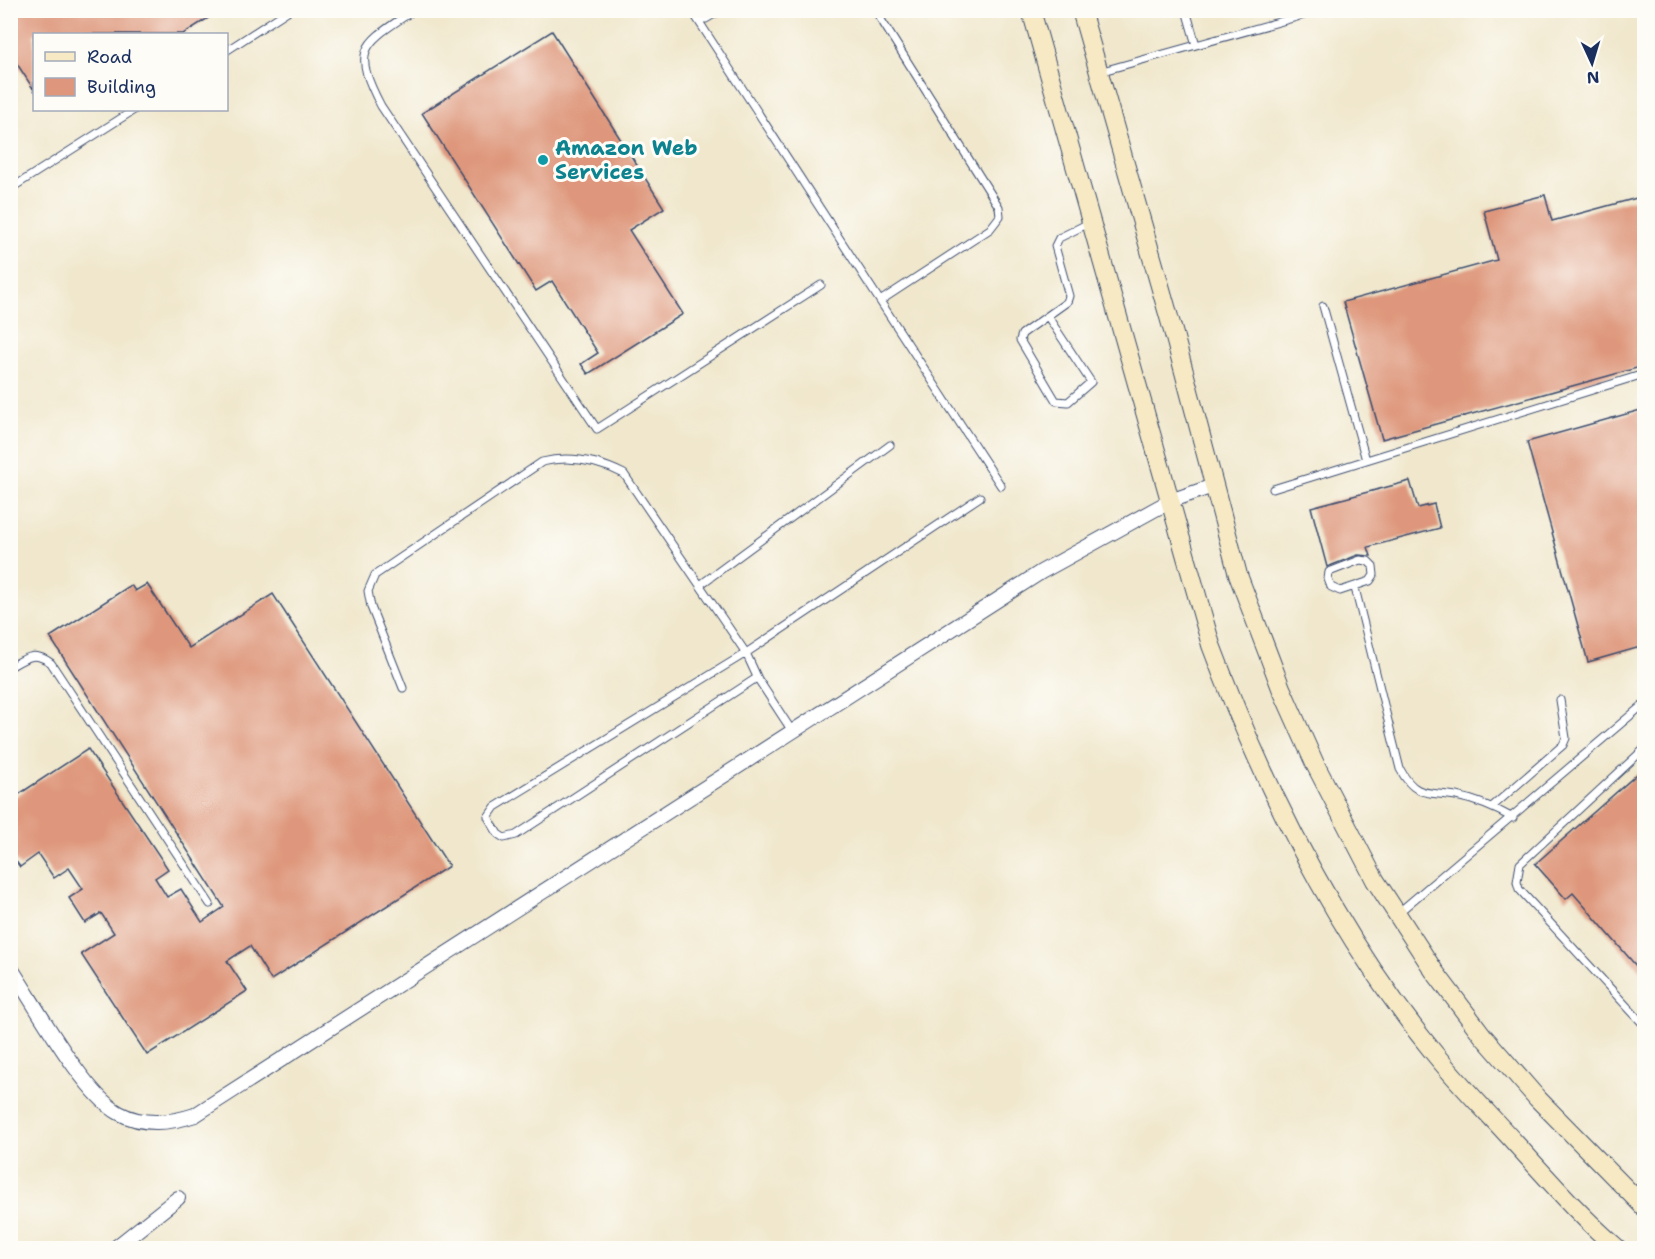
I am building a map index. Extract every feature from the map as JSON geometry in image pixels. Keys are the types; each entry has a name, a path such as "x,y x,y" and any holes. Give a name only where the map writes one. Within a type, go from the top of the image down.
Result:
{"street":[{"path":"1031,10 1208,635 1229,695 1275,797 1349,933 1413,1024 1453,1075 1566,1198 1617,1248"},
{"path":"1081,10 1175,338 1238,575 1285,697 1341,818 1396,914 1434,971 1511,1069 1581,1146 1641,1195"},
{"path":"10,967 96,1094 119,1113 140,1120 180,1120 221,1100 1041,572 1170,501 1213,486"},
{"path":"115,1248 178,1198"}],"lane":[{"path":"228,50 289,10"},
{"path":"414,10 373,38 366,46 364,62 369,84 381,106 597,429 821,285"},
{"path":"694,14 706,19 721,10"},
{"path":"875,10 999,207 1000,216 990,229 880,301"},
{"path":"1186,10 1196,45"},
{"path":"1099,72 1322,10"},
{"path":"694,14 1001,486"},
{"path":"10,189 132,111"},
{"path":"1048,317 1091,382 1068,402 1056,401 1020,340 1022,334 1063,307 1069,296 1056,255 1056,241 1091,222"},
{"path":"1323,306 1366,460"},
{"path":"1273,489 1644,374"},
{"path":"700,585 890,445"},
{"path":"403,688 371,607 368,591 375,575 542,462 573,459 604,464 624,474 746,653 758,679 792,731"},
{"path":"758,679 516,835 504,838 498,834 488,817 495,807 746,653 980,497"},
{"path":"1360,560 1371,562 1374,570 1373,579 1355,588 1340,591 1334,589 1329,585 1329,572 1360,560"},
{"path":"1355,588 1397,758 1407,781 1428,794 1453,795 1493,806 1513,818"},
{"path":"10,667 32,654 40,655 51,663 210,904"},
{"path":"1493,806 1563,745 1566,738 1560,700"},
{"path":"1396,914 1513,818 1644,704"},
{"path":"1644,749 1520,864 1517,882 1519,889 1644,1025"}],"building":[{"path":"10,10 221,10 185,33 33,33 33,88 10,53"},
{"name":"Amazon Web Services","path":"552,31 664,208 629,230 683,314 588,374 581,364 598,353 552,281 536,291 422,113"},
{"path":"1545,195 1552,221 1644,196 1644,366 1382,439 1343,302 1497,260 1484,211"},
{"path":"1644,409 1644,646 1588,662 1527,442"},
{"path":"1410,481 1418,508 1434,504 1440,528 1368,547 1371,556 1358,555 1327,567 1311,507"},
{"path":"147,584 189,648 273,594 449,866 271,980 250,946 227,961 247,991 147,1055 81,954 114,933 101,913 85,923 69,898 83,889 69,868 54,878 38,854 20,867 10,853 10,800 88,749 168,869 155,878 167,897 181,889 202,922 224,907 50,637 131,585 135,591"},
{"path":"1644,768 1644,975 1573,893 1566,899 1535,864"}],"place":[{"name":"Amazon Web Services","path":"543,160"}]}
